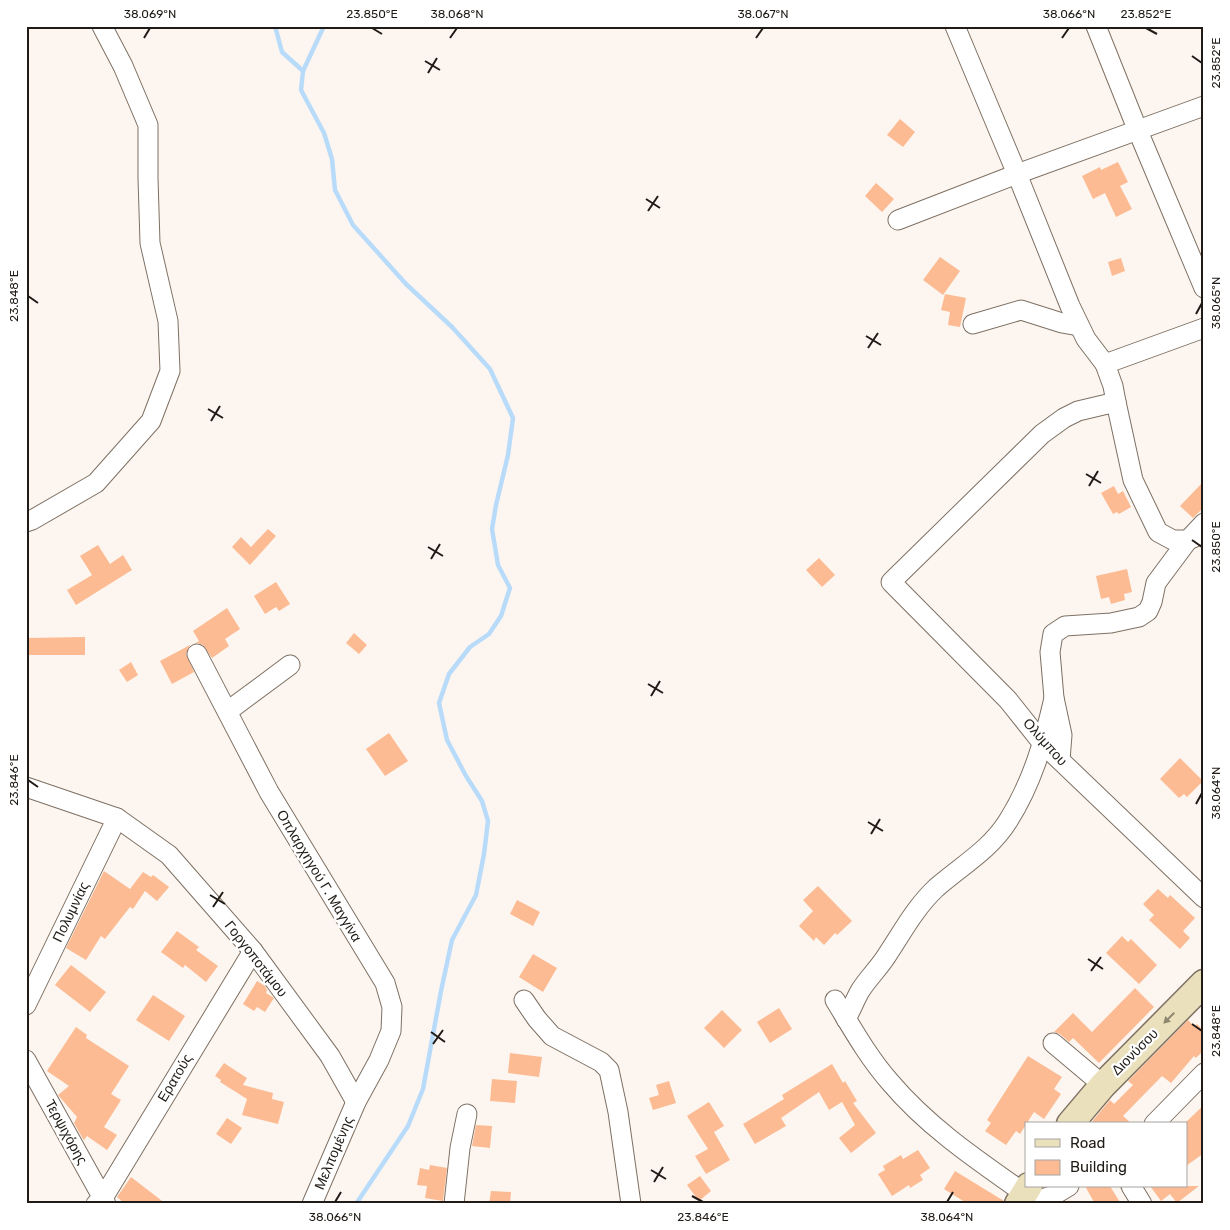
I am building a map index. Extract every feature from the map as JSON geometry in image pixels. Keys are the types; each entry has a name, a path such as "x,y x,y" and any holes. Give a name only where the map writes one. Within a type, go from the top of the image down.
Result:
{"street":[{"path":"26,522 96,483 151,421 170,371 168,321 150,243 148,125 123,66 102,26"},
{"path":"955,26 1079,326 1086,339 1105,364 1116,402 1133,480 1158,532 1173,540 1196,537"},
{"path":"1096,26 1204,288"},
{"path":"898,220 1017,174 1204,106"},
{"path":"973,324 1021,310 1062,324 1079,326"},
{"path":"1105,364 1204,328"},
{"name":"Ολύμπου","path":"1116,402 1078,411 1064,418 1042,434 891,582 1008,700 1043,744 1204,898"},
{"path":"1060,760 1062,735 1054,698 1050,652 1053,634 1065,626 1111,624 1139,616 1148,611 1156,583 1196,537 1204,523"},
{"name":"Οπλαρχηγού Γ. Μαγγίνα","path":"198,654 269,792 384,983 392,1007 391,1031 379,1060 356,1102"},
{"path":"228,710 290,665"},
{"path":"846,1018 860,991 889,953 919,906 936,889 973,860 1007,822 1029,780 1043,744 1054,698"},
{"name":"Γοργοποτάμου","path":"26,787 117,818 169,855 252,951 330,1056 356,1102"},
{"name":"Πολυμνίας","path":"26,1005 117,818"},
{"name":"Ερατούς","path":"102,1202 252,951"},
{"name":"Διονύσου","path":"1072,1122 1104,1085 1204,983"},
{"path":"524,1000 552,1036 601,1062 609,1070 618,1112 630,1198 647,1204"},
{"path":"835,1000 873,1060 889,1081 907,1101 944,1135 1025,1197 1054,1195 1066,1188"},
{"path":"1053,1043 1104,1085"},
{"name":"Τερψιχόρης","path":"26,1060 102,1202"},
{"path":"1156,1122 1204,1073"},
{"name":"Μελπομένης","path":"312,1204 356,1102"},
{"path":"454,1204 460,1148 467,1114"},
{"path":"1132,1188 1142,1204"}],"building":[{"path":"900,119 915,132 903,147 887,135"},
{"path":"1118,162 1128,182 1120,186 1132,209 1116,217 1105,193 1093,199 1082,176 1100,167 1101,170"},
{"path":"876,183 894,199 882,212 865,196"},
{"path":"940,257 960,271 943,295 923,280"},
{"path":"1121,258 1125,271 1112,276 1108,262"},
{"path":"945,294 966,298 960,327 948,325 950,312 941,310"},
{"path":"1204,481 1204,507 1193,518 1180,506"},
{"path":"1114,486 1118,494 1123,491 1131,507 1119,514 1117,512 1113,514 1101,493"},
{"path":"268,529 276,536 250,565 232,547 241,537 251,547"},
{"path":"98,545 110,564 123,555 132,570 76,605 67,590 92,575 80,556"},
{"path":"819,558 835,575 822,587 806,570"},
{"path":"1127,569 1132,592 1124,594 1125,600 1111,604 1109,597 1101,599 1096,576"},
{"path":"276,582 290,604 279,611 276,607 265,614 254,596"},
{"path":"227,608 240,629 225,639 229,646 212,658 203,645 194,644 199,641 193,631"},
{"path":"354,633 367,645 359,654 346,643"},
{"path":"85,637 85,655 28,655 28,638"},
{"path":"190,645 186,654 194,672 172,684 160,661"},
{"path":"131,662 138,675 127,682 119,670"},
{"path":"389,733 408,761 385,776 366,749"},
{"path":"1180,758 1203,781 1187,797 1184,794 1179,798 1160,779"},
{"path":"104,871 130,889 143,872 151,877 153,875 169,887 157,901 145,891 133,909 130,907 105,939 101,936 86,960 66,948"},
{"path":"818,886 852,921 837,935 835,933 824,945 816,937 814,941 799,926 813,911 803,900"},
{"path":"1158,889 1168,898 1170,895 1195,918 1183,931 1190,938 1180,949 1149,920 1154,915 1143,904"},
{"path":"517,900 540,912 533,926 510,914"},
{"path":"177,931 199,947 196,950 218,966 206,982 185,965 183,968 161,952"},
{"path":"1122,936 1128,942 1131,939 1157,965 1139,984 1106,953"},
{"path":"533,954 557,968 543,992 519,977"},
{"path":"71,965 106,992 90,1012 55,985"},
{"path":"257,981 265,986 266,993 274,998 265,1012 257,1007 254,1011 243,1004"},
{"path":"1135,988 1154,1007 1099,1063 1073,1038 1069,1042 1060,1034 1054,1032 1073,1013 1092,1032"},
{"path":"153,995 185,1016 169,1041 136,1020"},
{"path":"779,1008 792,1029 770,1043 757,1022"},
{"path":"722,1010 742,1030 724,1048 704,1028"},
{"path":"1188,1020 1195,1027 1197,1024 1204,1031 1204,1050 1196,1058 1194,1056 1171,1083 1162,1076 1123,1116 1130,1122 1092,1122 1110,1100 1114,1104 1133,1085 1128,1081"},
{"path":"76,1027 87,1035 86,1038 129,1066 111,1094 121,1100 104,1127 117,1135 107,1150 87,1136 83,1139 74,1123 77,1117 58,1095 69,1086 47,1071"},
{"path":"510,1053 542,1057 539,1077 508,1073"},
{"path":"1028,1056 1062,1077 1054,1089 1061,1094 1044,1119 1034,1112 1028,1122 1025,1122 1025,1126 1020,1134 1016,1131 1006,1145 985,1131 991,1123 987,1120"},
{"path":"224,1063 247,1078 243,1085 273,1093 272,1099 284,1102 278,1124 242,1115 247,1099 220,1082 221,1080 215,1076"},
{"path":"832,1064 843,1083 845,1081 857,1101 853,1103 876,1133 851,1153 839,1138 855,1125 842,1102 829,1110 819,1092 781,1118 786,1126 755,1144 743,1124 784,1099 782,1095"},
{"path":"492,1079 517,1081 515,1103 490,1101"},
{"path":"669,1081 676,1103 653,1110 649,1098 659,1095 656,1085"},
{"path":"709,1102 724,1126 714,1132 730,1160 706,1174 695,1156 708,1149 687,1116"},
{"path":"1204,1105 1204,1153 1188,1165 1188,1122 1186,1122"},
{"path":"227,1118 242,1128 231,1144 216,1134"},
{"path":"476,1125 492,1126 490,1148 472,1146"},
{"path":"918,1150 930,1168 920,1175 923,1180 910,1188 909,1185 892,1196 878,1174 885,1170 883,1166 901,1155 903,1159"},
{"path":"430,1165 447,1168 443,1201 425,1198 427,1186 417,1185 420,1168 429,1170"},
{"path":"955,1171 1004,1201 1003,1204 968,1204 944,1189"},
{"path":"700,1176 711,1191 699,1201 687,1185"},
{"path":"131,1177 166,1204 125,1204 117,1197"},
{"path":"1188,1186 1199,1186 1177,1203 1170,1194 1161,1201 1151,1188 1188,1188"},
{"path":"1086,1188 1111,1188 1121,1204 1095,1204"},
{"path":"491,1191 511,1192 510,1204 489,1204"}],"waterway":[{"path":"275,26 282,52 303,71"},
{"path":"324,26 303,71 301,90 324,133 332,159 335,190 353,225 406,284 452,327 490,369 513,418 508,455 492,529 498,565 510,588 501,616 489,634 470,647 449,674 439,703 447,740 482,801 488,821 476,895 452,940 423,1089 408,1126 356,1204"}]}
